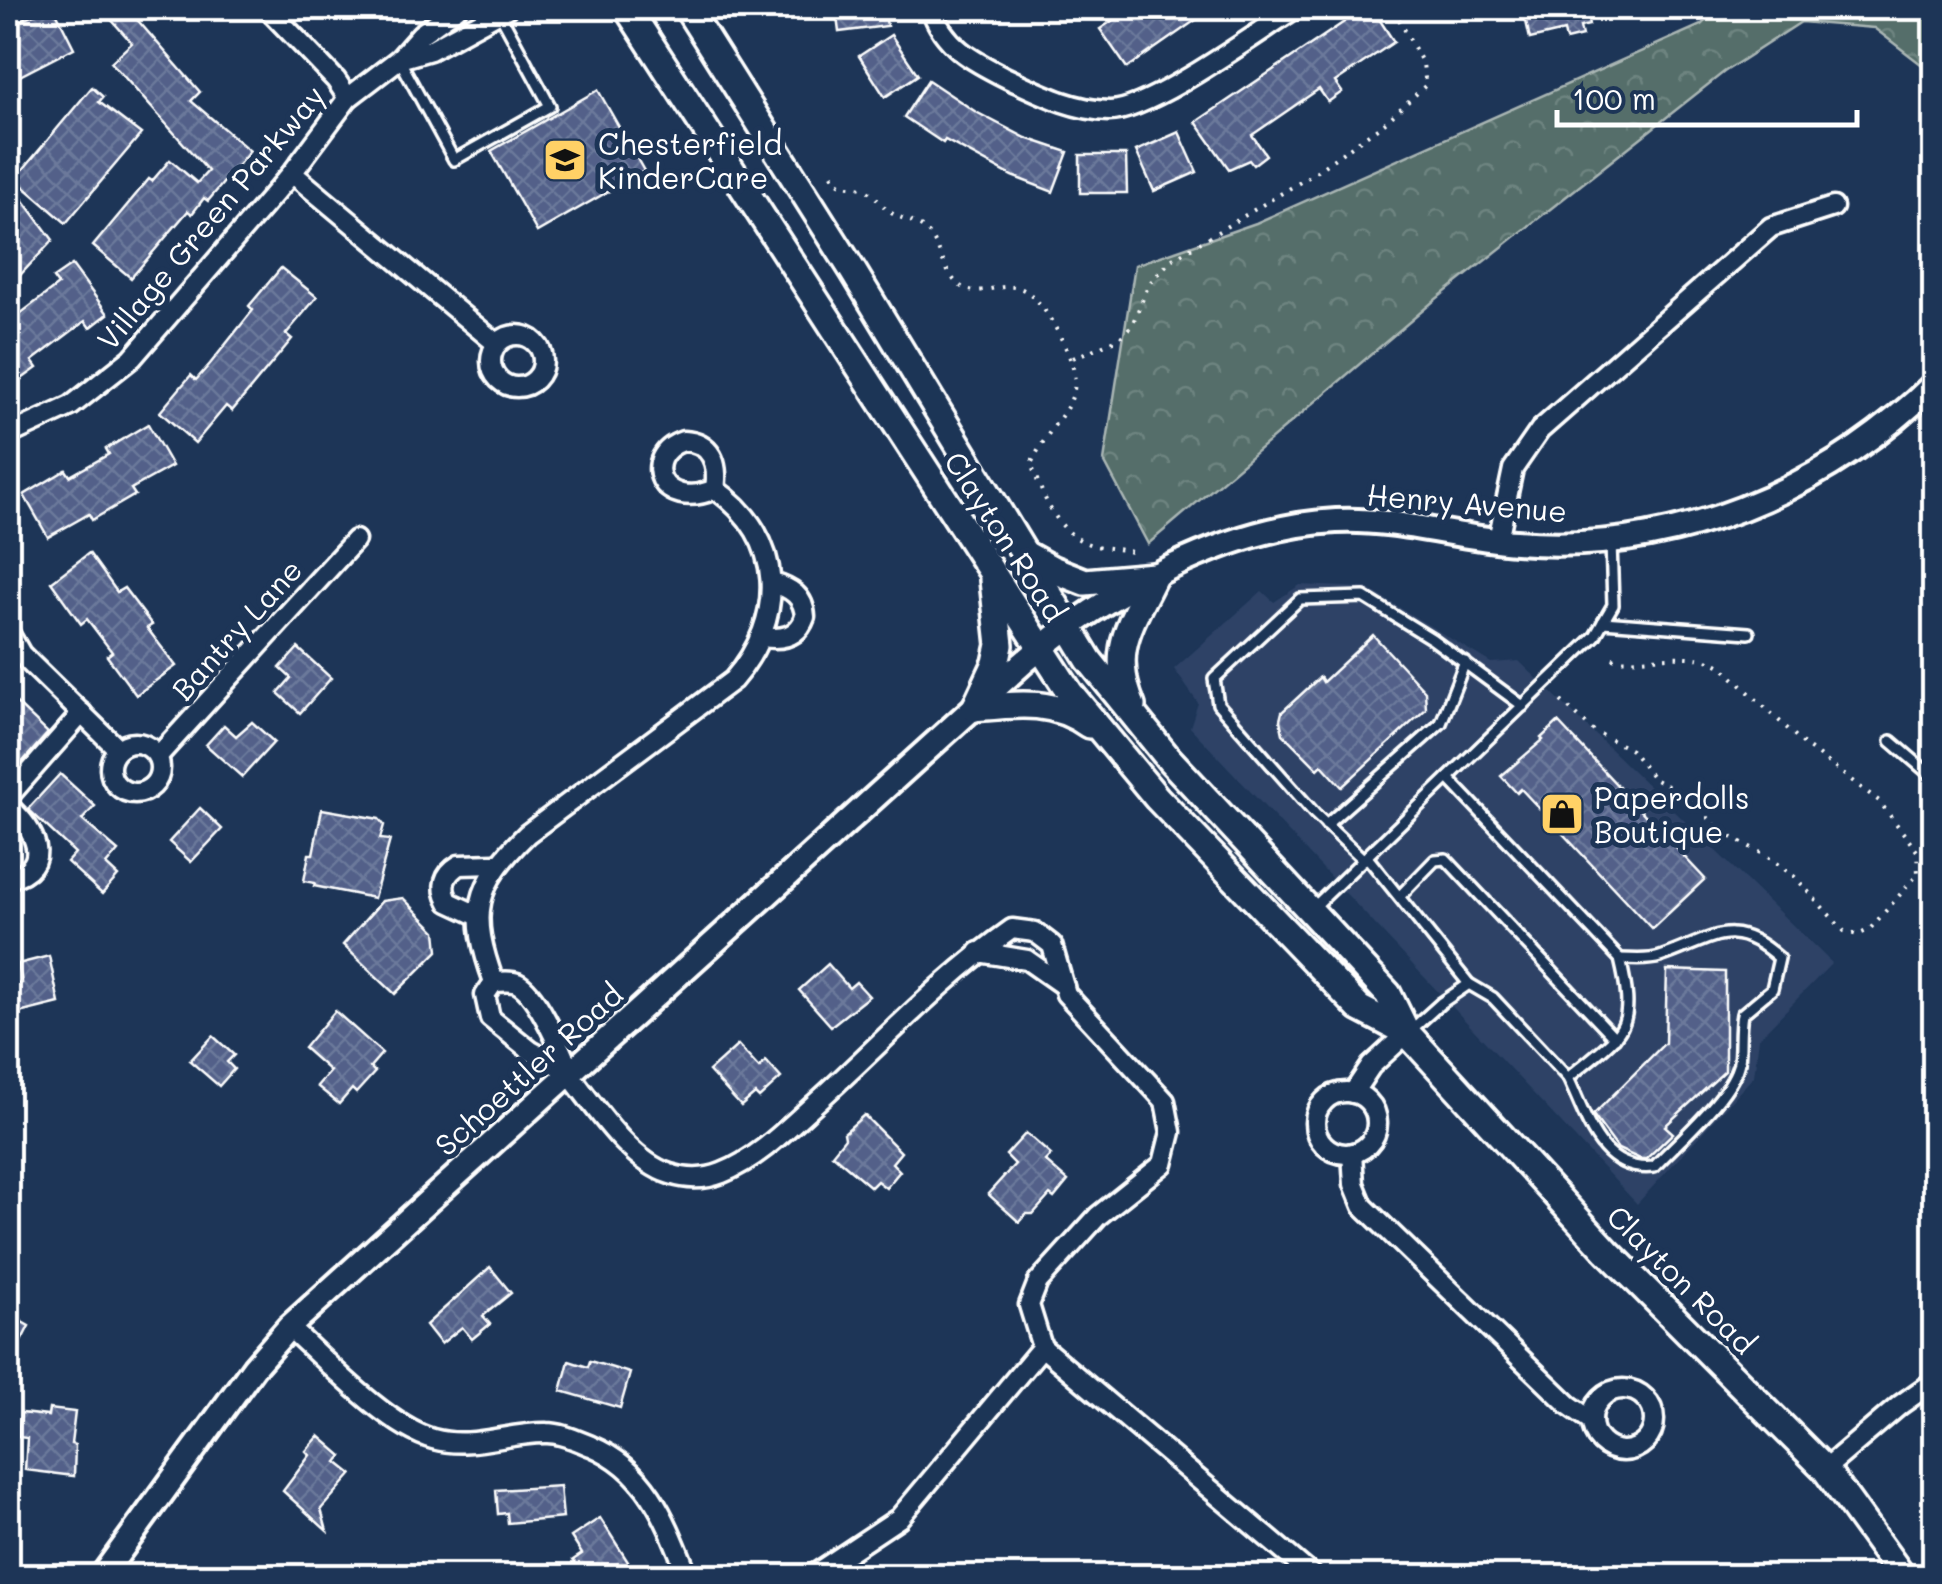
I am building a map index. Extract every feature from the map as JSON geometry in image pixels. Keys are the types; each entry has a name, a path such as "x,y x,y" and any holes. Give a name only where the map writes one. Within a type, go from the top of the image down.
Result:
{"main road":[{"name":"Clayton Road","path":"627,8 992,575 1101,733 1157,798 1359,1008 1408,1033"},
{"name":"Clayton Road","path":"687,8 1068,628 1137,723 1388,994 1408,1033 1607,1251 1825,1469 1902,1576"},
{"path":"697,8 705,35"},
{"path":"1024,554 1085,582 1148,567"},
{"path":"1137,723 1122,681 1122,643 1148,567"},
{"path":"992,575 1000,645 975,708 1044,704 1072,712 1101,733"}],"street":[{"path":"268,8 348,98"},
{"name":"Village Green Parkway","path":"8,435 71,406 132,358 292,172 348,98 398,59 420,34 457,8"},
{"path":"932,8 936,23 963,56 1059,103 1112,112 1160,95 1296,8"},
{"name":"Village Green Parkway","path":"398,59 430,50 503,10"},
{"path":"292,172 498,344"},
{"path":"1498,540 1513,469 1540,430 1771,227 1833,206"},
{"name":"Henry Avenue","path":"1040,648 1148,567 1236,541 1335,520 1550,544 1611,542 1678,530 1785,492 1835,464 1932,392"},
{"path":"494,982 479,940 479,916 496,864 527,834 733,680 763,638 772,583 761,544 744,515 715,490"},
{"name":"Bantry Lane","path":"118,749 110,764 114,781 127,792 152,788 160,773 158,756 355,540"},
{"path":"763,638 791,635 805,616 802,600 796,594 772,583"},
{"path":"8,631 14,660 82,713 118,749 140,743 158,756"},
{"name":"Schoettler Road","path":"102,1576 254,1368 289,1327 1040,648"},
{"path":"8,797 82,713"},
{"path":"8,806 28,824 36,849 27,869 8,879"},
{"path":"479,916 449,902 445,879 459,865 496,864"},
{"path":"494,982 514,981 526,989 557,1040 569,1073 625,1144 664,1172 700,1180 746,1160 804,1114 979,952 1012,929 1035,932 1052,945 1066,994 1165,1101 1171,1132 1163,1164 1098,1216 1038,1282 1028,1305 1042,1347 1314,1576"},
{"path":"979,952 1027,960 1064,986"},
{"path":"494,982 486,995 490,1018 532,1051 569,1073"},
{"path":"1353,1094 1371,1066 1408,1033"},
{"path":"1343,1092 1370,1104 1376,1124 1370,1143 1352,1154 1333,1151 1318,1138 1315,1128 1325,1100 1343,1092"},
{"path":"1352,1154 1354,1184 1364,1206 1569,1406 1592,1421"},
{"path":"289,1327 400,1424 430,1438 482,1443 548,1433 603,1451 624,1464 659,1506 688,1576"},
{"path":"812,1576 898,1518 1042,1347"},
{"path":"1825,1469 1934,1381"}],"lane":[{"path":"398,59 454,160 550,106 503,10"},
{"path":"1310,911 1596,636 1613,605 1611,542"},
{"path":"1523,706 1465,662 1364,596 1300,599 1214,679 1218,704 1326,825 1365,858 1400,896 1469,984 1492,998 1568,1078 1585,1123 1612,1156 1634,1169 1654,1167 1727,1088 1739,1062 1742,1014 1772,989 1780,958 1758,938 1734,932 1656,958 1620,959"},
{"path":"1603,622 1749,632"},
{"path":"1326,825 1442,723 1465,662"},
{"path":"1891,741 1934,778"},
{"path":"1448,778 1620,959 1628,993 1628,1019 1614,1038 1568,1078"},
{"path":"1400,896 1435,860 1446,860 1614,1038"},
{"path":"1408,1033 1469,984"}],"path":[{"path":"1073,358 1120,338 1132,325 1149,284 1171,260 1307,178 1387,122 1426,85 1424,64 1392,8"},
{"path":"832,174 844,188 863,188 894,214 926,228 959,284 974,292 1005,285 1024,290 1044,308 1073,358 1077,384 1063,416 1031,464 1060,523 1086,544 1136,552 1148,567"},
{"path":"1561,701 1594,730 1630,750 1654,779 1684,795 1732,839 1766,855 1795,877 1844,931 1856,935 1869,930 1910,885 1918,874 1917,851 1879,802 1806,746 1722,667 1708,658 1657,655 1620,662 1607,655"}],"shaded area":[{"path":"1300,585 1367,588 1491,663 1519,661 1832,963 1759,1038 1754,1076 1637,1204 1190,727 1198,703 1174,669 1262,591 1274,602"}],"green space":[{"path":"1719,8 1934,8 1934,74 1874,28 1801,22 1724,72 1435,300 1148,544 1104,461 1135,265 1256,223 1701,25"}],"building":[{"path":"54,8 74,48 8,82 8,25"},
{"path":"101,8 127,8 200,92 191,101 250,151 208,201 204,198 192,214 188,211 131,278 93,246 170,160 197,183 208,171 111,62 132,43"},
{"path":"845,8 884,8 887,26 839,32 837,17 846,15"},
{"path":"1108,8 1213,8 1127,68 1100,29 1115,19"},
{"path":"1365,8 1372,8 1394,42 1335,82 1342,92 1328,102 1319,89 1252,135 1266,155 1253,165 1249,160 1229,169 1196,122"},
{"path":"1523,8 1586,8 1589,25 1580,27 1582,36 1566,40 1564,31 1530,39"},
{"path":"891,35 918,75 885,97 859,56"},
{"path":"928,80 976,112 1026,138 1068,152 1053,192 1012,176 945,140 943,143 904,117"},
{"path":"92,87 103,97 99,102 141,134 66,223 15,179"},
{"path":"598,90 644,171 537,232 491,151"},
{"path":"1179,132 1197,172 1154,191 1136,151"},
{"path":"1080,155 1126,155 1127,193 1080,193"},
{"path":"8,179 53,240 8,288"},
{"path":"72,265 108,314 90,328 85,321 32,361 37,368 19,381 8,366 8,323 58,285 53,278"},
{"path":"281,268 317,297 286,334 292,339 232,411 226,406 195,443 160,412 191,375 196,380 210,364 253,310 249,306"},
{"path":"148,424 172,466 131,489 135,495 92,520 89,514 48,537 24,495 66,470 70,476 109,454 106,449"},
{"path":"89,553 117,592 124,588 152,625 147,628 176,666 136,695 107,656 112,652 87,619 81,624 51,582"},
{"path":"1373,635 1425,691 1426,709 1342,787 1322,765 1318,769 1283,734 1280,720 1282,712 1320,677 1323,682"},
{"path":"298,648 331,678 300,713 278,693 291,678 280,668"},
{"path":"8,695 48,733 16,769 8,761"},
{"path":"252,722 274,742 242,777 206,745 224,725 236,736"},
{"path":"1558,722 1705,879 1652,929 1521,789 1517,793 1501,776"},
{"path":"60,774 95,806 82,820 118,851 106,865 118,876 102,894 67,862 75,853 28,809"},
{"path":"200,808 222,829 191,862 169,842"},
{"path":"322,809 379,819 384,825 380,839 390,840 374,898 304,881"},
{"path":"403,898 436,931 438,951 395,994 343,945 382,901"},
{"path":"49,956 59,1003 15,1014 8,986 22,983 18,964"},
{"path":"828,964 849,988 856,982 869,996 831,1026 799,990"},
{"path":"1667,970 1725,972 1725,1071 1665,1126 1673,1133 1646,1159 1640,1159 1618,1149 1593,1115 1665,1043"},
{"path":"335,1011 382,1053 370,1067 375,1072 356,1093 352,1089 339,1104 317,1086 330,1071 304,1048"},
{"path":"213,1036 234,1055 227,1062 234,1069 219,1086 190,1061"},
{"path":"738,1045 759,1068 766,1061 781,1078 759,1098 755,1094 741,1106 709,1071"},
{"path":"864,1115 901,1152 892,1163 900,1171 886,1188 877,1181 871,1187 832,1154 845,1138 844,1133"},
{"path":"1026,1133 1051,1155 1045,1161 1068,1181 1054,1198 1050,1195 1033,1214 1026,1214 1019,1222 988,1194 1015,1164 1006,1155"},
{"path":"490,1267 511,1293 483,1316 490,1324 472,1339 462,1327 441,1344 426,1325"},
{"path":"8,1289 12,1289 22,1322 29,1326 8,1367"},
{"path":"569,1361 588,1367 590,1361 630,1373 620,1408 561,1391"},
{"path":"49,1409 75,1412 71,1444 75,1445 74,1476 25,1470 27,1438 18,1437 21,1413 48,1416"},
{"path":"319,1436 342,1456 337,1462 352,1474 321,1509 327,1531 283,1491"},
{"path":"560,1486 563,1518 508,1523 507,1513 498,1514 496,1490"},
{"path":"600,1518 637,1576 584,1576 573,1560 582,1554 571,1537"}],"place":[{"name":"Chesterfield KinderCare","path":"565,160"},
{"name":"Paperdolls Boutique","path":"1562,814"}]}
